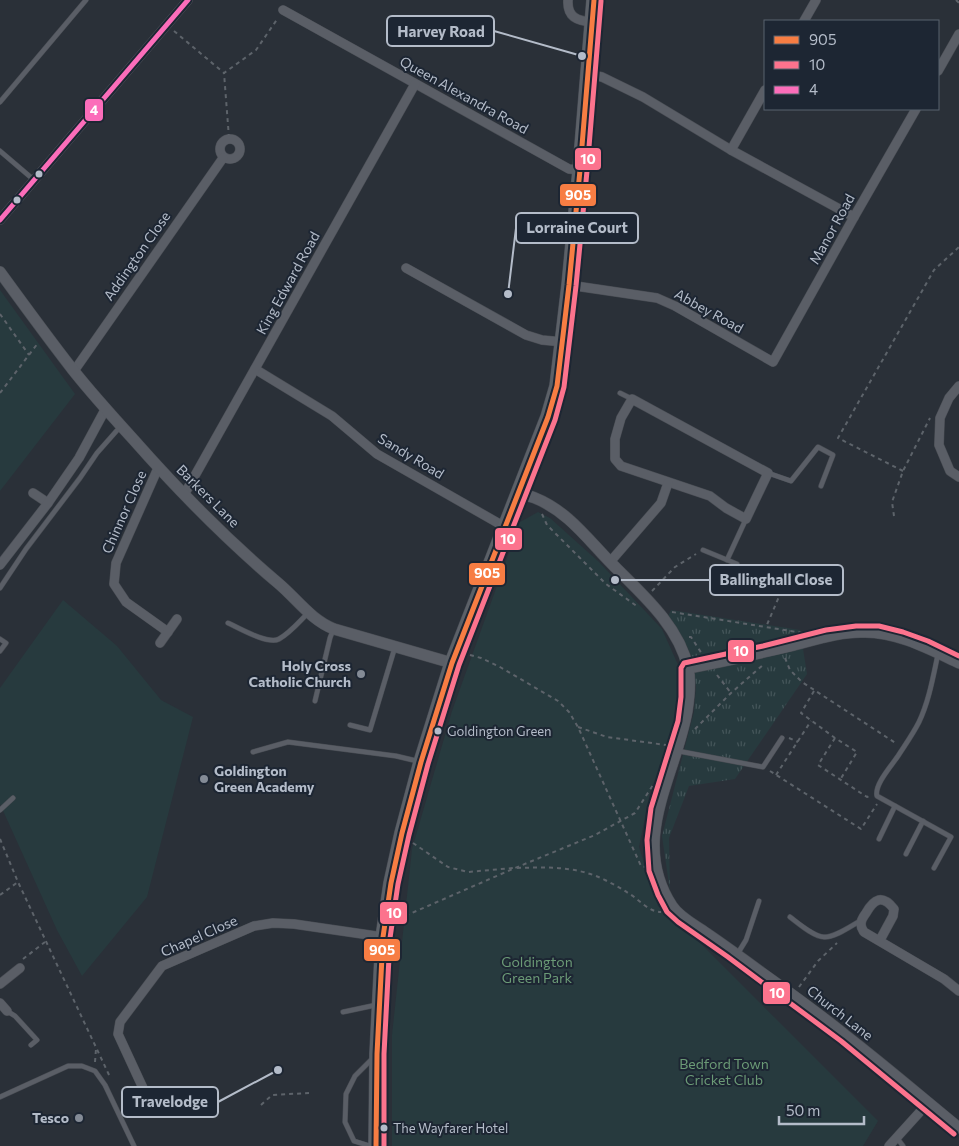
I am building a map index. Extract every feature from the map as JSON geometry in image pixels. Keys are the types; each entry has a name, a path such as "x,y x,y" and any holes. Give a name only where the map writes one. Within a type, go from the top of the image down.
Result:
{"main road":[{"path":"376,1146 377,1054 384,930 391,883 402,834 421,762 452,663 548,417 557,386 569,285 594,0"}],"street":[{"path":"0,220 188,0"},
{"path":"568,0 571,16 582,22 592,22"},
{"path":"805,20 816,0"},
{"name":"Queen Alexandra Road","path":"284,10 569,169 580,170"},
{"path":"939,69 959,34"},
{"path":"588,74 602,77 643,98 731,150 854,217"},
{"name":"King Edward Road","path":"184,496 415,84"},
{"path":"731,150 764,92"},
{"name":"Manor Road","path":"774,362 915,110"},
{"name":"Addington Close","path":"229,138 237,141 240,147 238,155 231,160 223,158 219,150 221,142 229,138"},
{"name":"Addington Close","path":"74,371 223,158"},
{"path":"406,268 526,335 542,340 563,342"},
{"name":"Barkers Lane","path":"0,272 74,371 158,468 184,496 289,593 308,613 325,626 452,663"},
{"name":"Abbey Road","path":"569,285 657,298 675,306 774,362"},
{"name":"Sandy Road","path":"255,369 332,416 377,454 505,527"},
{"path":"959,386 949,398 940,418 939,445 950,471 959,477"},
{"path":"632,399 768,473 746,518 726,508 710,496 621,466 615,459 615,439 621,418 632,399"},
{"path":"0,565 79,458 106,408"},
{"name":"Chinnor Close","path":"158,468 116,563 114,584 126,602 168,632"},
{"path":"610,562 660,503 668,482"},
{"path":"33,493 48,502"},
{"path":"518,493 536,498 559,512 579,528 668,623 680,646 688,669 689,697 685,723 658,810 654,840 656,869"},
{"path":"160,643 177,620"},
{"path":"688,669 738,660 841,634 865,632 892,636 916,644 959,664"},
{"name":"Church Lane","path":"656,869 673,908 682,916 846,1035 959,1128"},
{"path":"880,940 893,916 894,910 882,900 871,904 861,920 864,932 958,988"},
{"name":"Chapel Close","path":"161,1095 149,1100 118,1034 120,1022 162,966 254,926 273,922 384,930"},
{"path":"0,984 20,968"},
{"path":"889,1146 928,1103"}],"lane":[{"path":"0,102 86,0"},
{"path":"0,150 34,180"},
{"path":"620,393 632,399"},
{"path":"0,588 26,549 97,453 121,426"},
{"path":"768,473 791,481 818,447 833,455 821,486"},
{"path":"727,560 746,518"},
{"path":"703,550 737,564"},
{"path":"228,623 256,636 277,641 308,613"},
{"path":"315,701 330,638 334,629"},
{"path":"0,639 6,643 0,651"},
{"path":"350,725 370,730 396,646"},
{"path":"934,868 951,837 879,797 876,792 878,784 919,721 928,698 938,654"},
{"path":"677,748 763,767 782,738"},
{"path":"253,752 288,742 396,756 421,762"},
{"path":"0,810 13,798"},
{"path":"878,839 895,806"},
{"path":"906,854 924,821"},
{"path":"737,955 746,940 760,902"},
{"path":"790,917 823,938 832,936 861,920"},
{"path":"343,1012 380,1004"},
{"path":"3,1008 15,1016 37,1040 31,1045"},
{"path":"370,1146 354,1141 345,1122 346,1094 355,1076 377,1054"},
{"path":"0,1097 68,1066 82,1066 95,1071 106,1085 134,1146"},
{"path":"896,1138 903,1146"}],"path":[{"path":"956,0 959,4"},
{"path":"224,73 256,50 284,10"},
{"path":"167,24 224,73 229,138"},
{"path":"903,471 838,438 934,270 959,247"},
{"path":"0,314 29,355"},
{"path":"0,393 46,333"},
{"path":"894,516 892,502 903,471 934,411"},
{"path":"646,598 675,567 703,550"},
{"path":"737,564 738,573 781,592 766,627"},
{"path":"660,614 673,612 766,627 808,634 816,640"},
{"path":"578,727 606,737 677,748 731,693 780,649 790,670 802,682 903,748"},
{"path":"452,663 469,655 481,658 558,701 569,712 578,727 641,866 656,869"},
{"path":"814,691 801,713 858,752 840,780"},
{"path":"776,775 812,721"},
{"path":"763,767 861,829 879,797 867,797 818,765 836,738"},
{"path":"384,930 515,868 595,835 635,812 656,779"},
{"path":"402,834 448,867 468,872 548,867 574,869 590,873 605,880 657,912 665,912 673,908"},
{"path":"0,839 18,882 113,1083"},
{"path":"0,895 18,882"},
{"path":"20,968 21,960 46,941"},
{"path":"793,996 818,961 837,943"},
{"path":"95,1071 96,1047"},
{"path":"261,1105 272,1095 309,1093"}],"green space":[{"path":"0,290 75,394 0,491"},
{"name":"Goldington Green Park","path":"538,512 550,518 599,562 662,629 679,667 681,700 675,732 650,792 639,847 658,906 698,941 878,1121 863,1146 392,1146 392,1035 412,849 452,711 520,522"},
{"name":"Goldington Green Academy","path":"63,600 117,646 161,700 193,717 147,897 82,976 57,930 0,804 0,688"},
{"path":"671,610 800,630 807,674 735,779 689,786 669,838 670,891 662,836 694,712 696,687 691,655 681,635 668,616"}],"transit line":[{"name":"4","path":"0,220 188,0"},
{"name":"905","path":"376,1146 377,1054 383,937 391,883 402,833 421,762 452,663 548,417 557,386 569,285 594,0"},
{"name":"10","path":"384,1146 384,1054 390,938 398,884 409,835 428,764 459,665 555,420 564,387 576,286 601,1"},
{"name":"10","path":"954,1134 841,1041 667,912 649,871 647,840 651,808 678,721 681,697 681,668 684,663 826,630 856,626 879,626 903,632 928,641 959,656"}],"place":[{"name":"Harvey Road","path":"582,56"},
{"name":"Lorraine Court","path":"508,294"},
{"name":"Ballinghall Close","path":"615,580"},
{"name":"Holy Cross Catholic Church","path":"361,674"},
{"name":"Goldington Green","path":"438,731"},
{"name":"Goldington Green Academy","path":"204,779"},
{"name":"Travelodge","path":"278,1070"},
{"name":"Tesco","path":"79,1118"},
{"name":"The Wayfarer Hotel","path":"384,1128"}],"park label":[{"name":"Bedford Town Cricket Club","path":"724,1072"}]}
